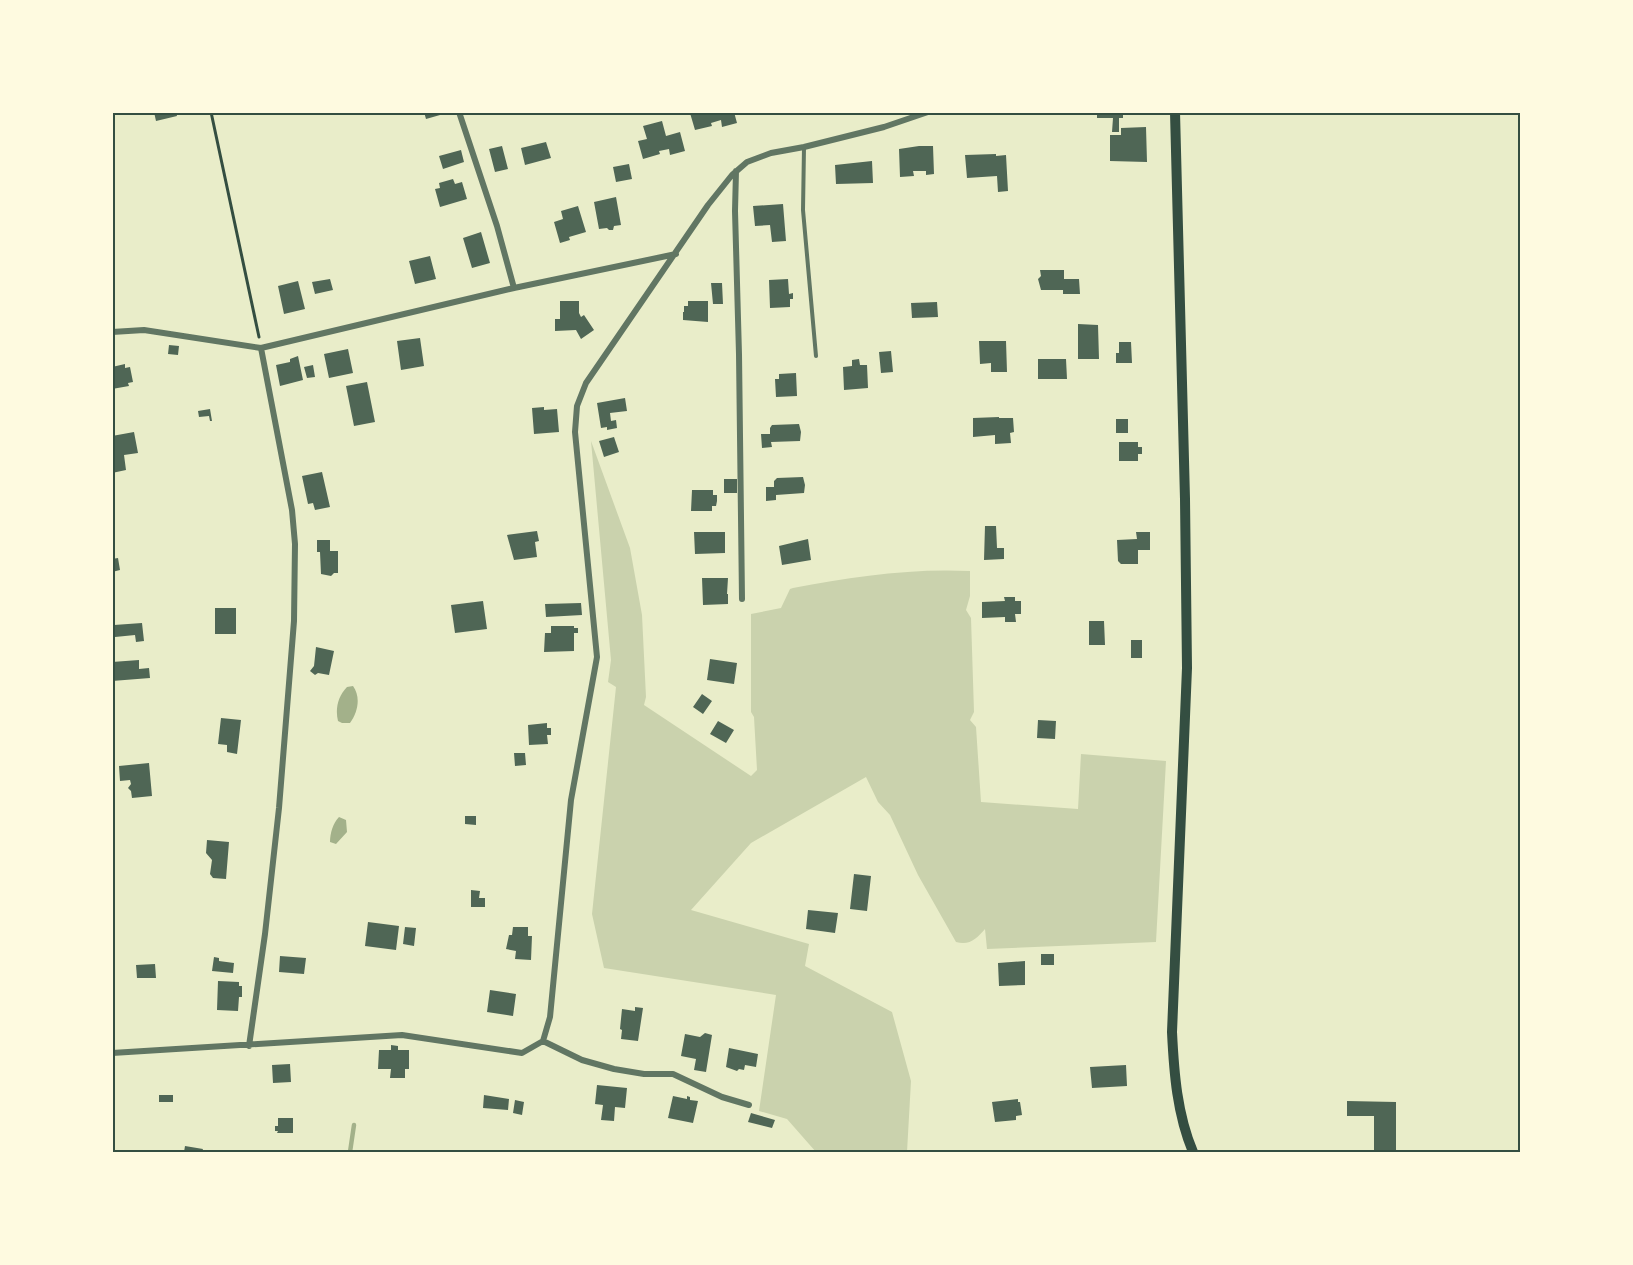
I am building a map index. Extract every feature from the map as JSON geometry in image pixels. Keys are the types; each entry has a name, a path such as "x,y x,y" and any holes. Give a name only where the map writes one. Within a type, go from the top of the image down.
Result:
{"main road":[{"path":"1175,112 1185,464 1187,668 1172,1032 1176,1091 1193,1152"}],"street":[{"path":"459,112 498,226 514,288"},
{"path":"112,1053 402,1035 522,1053 543,1041 550,1017 571,800 597,657 575,432 576,406 586,383 708,205 736,171 747,162 771,153 884,127 928,112"},
{"path":"736,171 742,599"},
{"path":"112,332 144,330 261,348 514,288 676,254"},
{"path":"249,1046 265,934 279,808 291,670 295,544 292,510 261,348"},
{"path":"543,1041 582,1060 614,1069 644,1074 673,1074 722,1097 749,1105"}],"lane":[{"path":"804,147 803,210 816,356"}],"path":[{"path":"212,112 261,348"}],"shaded area":[{"path":"591,441 630,548 642,615 646,697 644,705 751,776 757,770 754,717 751,712 751,614 781,608 790,589 793,588 859,577 948,570 970,571 970,596 966,610 971,618 974,712 970,720 976,727 981,802 1078,809 1081,754 1166,761 1156,942 987,949 985,929 969,942 956,942 918,875 890,815 878,802 866,777 751,843 691,910 809,944 805,966 892,1012 911,1081 907,1152 816,1152 787,1119 759,1111 776,995 604,968 592,914 616,687 608,682 611,660"},
{"path":"353,686 358,700 357,709 350,723 342,723 338,721 338,703 347,687"},
{"path":"339,817 346,820 347,832 336,844 330,842 330,839"}],"building":[{"path":"154,112 176,112 177,116 156,121"},
{"path":"424,112 447,112 447,113 426,119"},
{"path":"734,112 737,123 722,127 721,120 711,123 712,126 695,130 690,113"},
{"path":"1097,112 1123,112 1123,118 1119,118 1119,132 1112,132 1113,118 1097,118"},
{"path":"662,121 666,136 680,132 685,151 670,155 669,149 643,159 638,141 647,139 643,126"},
{"path":"1146,127 1147,162 1110,161 1110,135 1121,135 1121,128"},
{"path":"546,142 551,158 525,165 521,148"},
{"path":"502,146 508,169 495,172 489,149"},
{"path":"933,146 934,174 926,175 926,171 913,171 914,176 900,177 899,149"},
{"path":"461,150 464,162 443,169 439,156"},
{"path":"996,154 996,156 1006,155 1008,191 998,192 997,176 967,178 965,155"},
{"path":"872,161 873,183 836,184 835,165"},
{"path":"629,164 632,179 616,182 613,167"},
{"path":"453,179 455,184 462,182 467,199 440,207 435,189 440,188 439,183"},
{"path":"616,197 621,225 614,226 613,230 599,229 594,202"},
{"path":"783,204 786,241 772,242 770,225 755,226 753,206"},
{"path":"578,206 586,232 569,237 570,240 560,243 554,222 563,219 561,211"},
{"path":"481,232 490,263 472,268 463,238"},
{"path":"430,256 436,279 415,284 409,261"},
{"path":"1040,270 1064,270 1064,279 1079,279 1080,294 1063,294 1063,290 1041,290 1038,279 1041,276"},
{"path":"330,279 333,290 315,294 312,282"},
{"path":"788,279 789,294 793,293 790,307 770,308 769,280"},
{"path":"298,281 305,309 284,314 278,286"},
{"path":"711,283 722,283 723,304 713,304"},
{"path":"560,301 579,301 581,317 584,315 594,330 581,339 576,330 555,331 555,319 560,319"},
{"path":"688,301 708,301 708,322 683,320 684,306 688,306"},
{"path":"937,302 938,317 912,318 911,303"},
{"path":"1078,324 1098,325 1099,359 1078,359"},
{"path":"420,338 424,366 401,370 397,341"},
{"path":"979,341 1006,341 1007,372 991,372 991,363 980,364"},
{"path":"1119,342 1131,342 1132,363 1116,363"},
{"path":"169,345 179,346 178,355 168,354"},
{"path":"348,349 353,373 329,378 324,354"},
{"path":"891,351 893,372 881,373 879,352"},
{"path":"298,356 303,380 280,386 276,365 290,362 290,359"},
{"path":"859,359 860,365 867,365 868,388 844,390 843,367 852,366 852,360"},
{"path":"1038,359 1066,359 1067,379 1038,379"},
{"path":"125,364 125,368 130,367 133,382 128,383 129,386 112,389 112,367"},
{"path":"313,365 315,377 307,378 304,367"},
{"path":"796,373 797,396 776,397 775,379 779,379 779,374"},
{"path":"367,382 375,422 354,426 346,386"},
{"path":"625,398 627,411 610,413 611,421 616,420 617,428 607,430 607,427 601,428 597,403"},
{"path":"544,407 544,410 557,409 559,432 534,434 532,408"},
{"path":"210,409 212,421 209,416 199,417 198,411"},
{"path":"973,418 1013,418 1014,432 1010,433 1011,443 995,444 995,435 973,437"},
{"path":"1116,419 1128,419 1128,433 1116,433"},
{"path":"799,424 800,441 771,442 772,447 762,448 761,434 770,434 772,425"},
{"path":"134,432 138,453 124,455 126,470 112,473 112,436"},
{"path":"614,437 619,452 604,457 599,441"},
{"path":"1119,442 1138,442 1138,447 1142,447 1142,454 1138,454 1138,461 1119,461"},
{"path":"322,472 330,507 315,510 313,503 308,504 302,476"},
{"path":"803,477 804,493 776,495 776,500 766,501 766,487 774,487 774,481 777,478"},
{"path":"724,479 737,479 737,493 724,493"},
{"path":"692,490 713,490 713,495 717,495 717,501 716,506 712,506 712,511 691,511"},
{"path":"985,526 996,526 997,548 1004,548 1004,559 984,560"},
{"path":"537,531 539,541 535,542 537,557 514,560 507,535"},
{"path":"694,532 725,532 725,553 695,554"},
{"path":"1136,532 1150,532 1150,550 1138,550 1138,564 1121,564 1118,561 1117,540 1137,539"},
{"path":"808,539 811,560 782,565 779,546"},
{"path":"317,540 330,540 330,551 338,551 338,573 331,576 321,574"},
{"path":"118,558 120,570 112,572 112,559"},
{"path":"702,578 728,578 728,604 703,605"},
{"path":"1004,597 1015,597 1015,601 1021,601 1021,614 1015,614 1016,622 1005,622 1005,617 982,618 982,602 1005,601"},
{"path":"483,601 487,629 455,633 451,605"},
{"path":"581,603 582,615 546,617 545,604"},
{"path":"215,608 236,608 236,634 215,634"},
{"path":"1089,621 1104,621 1105,645 1089,645"},
{"path":"142,623 144,641 136,642 135,635 115,637 114,625"},
{"path":"551,626 578,628 578,633 574,633 574,651 544,652 545,633 551,633"},
{"path":"1131,640 1142,640 1142,658 1131,658"},
{"path":"316,647 334,651 329,675 318,673 315,675 310,671 314,666"},
{"path":"710,659 737,663 734,684 707,680"},
{"path":"139,660 139,669 149,668 150,678 112,681 112,662"},
{"path":"702,694 712,701 703,714 693,707"},
{"path":"221,718 241,720 237,754 227,752 227,745 218,744"},
{"path":"1038,720 1056,721 1055,739 1037,738"},
{"path":"718,721 734,730 726,743 710,734"},
{"path":"547,723 547,728 551,728 551,735 547,735 548,744 529,745 528,725"},
{"path":"514,753 525,753 526,765 515,766"},
{"path":"149,763 152,796 132,798 128,788 131,784 130,780 120,781 119,766"},
{"path":"465,816 476,816 476,825 465,824"},
{"path":"207,840 229,842 226,879 213,878 210,874 212,860 206,853"},
{"path":"854,874 871,876 867,911 850,909"},
{"path":"471,890 480,891 479,898 485,898 485,907 471,907"},
{"path":"808,910 838,913 835,933 806,929"},
{"path":"368,922 399,926 396,950 365,946"},
{"path":"405,927 416,928 414,946 403,944"},
{"path":"513,927 528,927 528,936 532,936 531,960 515,959 516,951 506,949"},
{"path":"1041,954 1054,954 1054,965 1041,965"},
{"path":"280,956 306,958 304,974 279,972"},
{"path":"214,957 219,958 219,961 234,963 233,973 212,971"},
{"path":"1025,961 1025,985 999,986 998,963"},
{"path":"155,964 156,978 137,978 136,965"},
{"path":"218,981 239,982 239,986 242,986 238,1011 217,1010"},
{"path":"490,990 516,994 513,1016 487,1012"},
{"path":"635,1007 643,1008 638,1041 621,1039 622,1009 635,1011"},
{"path":"705,1033 712,1035 706,1072 694,1070 696,1059 681,1056 685,1034 700,1037"},
{"path":"391,1045 398,1046 398,1050 409,1050 409,1069 405,1069 405,1078 390,1078 391,1069 378,1069 379,1050 391,1050"},
{"path":"729,1048 758,1054 756,1067 745,1065 744,1070 737,1071 726,1067"},
{"path":"290,1064 291,1082 273,1083 272,1065"},
{"path":"1126,1065 1127,1086 1092,1088 1090,1067"},
{"path":"597,1085 627,1088 625,1108 615,1107 614,1121 601,1120 603,1105 595,1104"},
{"path":"159,1095 173,1095 173,1102 159,1102"},
{"path":"484,1095 509,1099 508,1110 483,1108"},
{"path":"673,1096 687,1099 687,1096 690,1100 698,1101 693,1123 668,1118"},
{"path":"1018,1099 1022,1115 1016,1116 1016,1120 995,1122 992,1102"},
{"path":"515,1100 524,1102 522,1115 513,1113"},
{"path":"1347,1101 1396,1102 1396,1152 1374,1152 1374,1116 1347,1116"},
{"path":"751,1113 775,1120 772,1128 748,1122"},
{"path":"278,1118 293,1118 293,1133 275,1131"},
{"path":"185,1146 203,1149 202,1152 184,1152"}],"waterway":[{"path":"350,1152 354,1125"}]}
